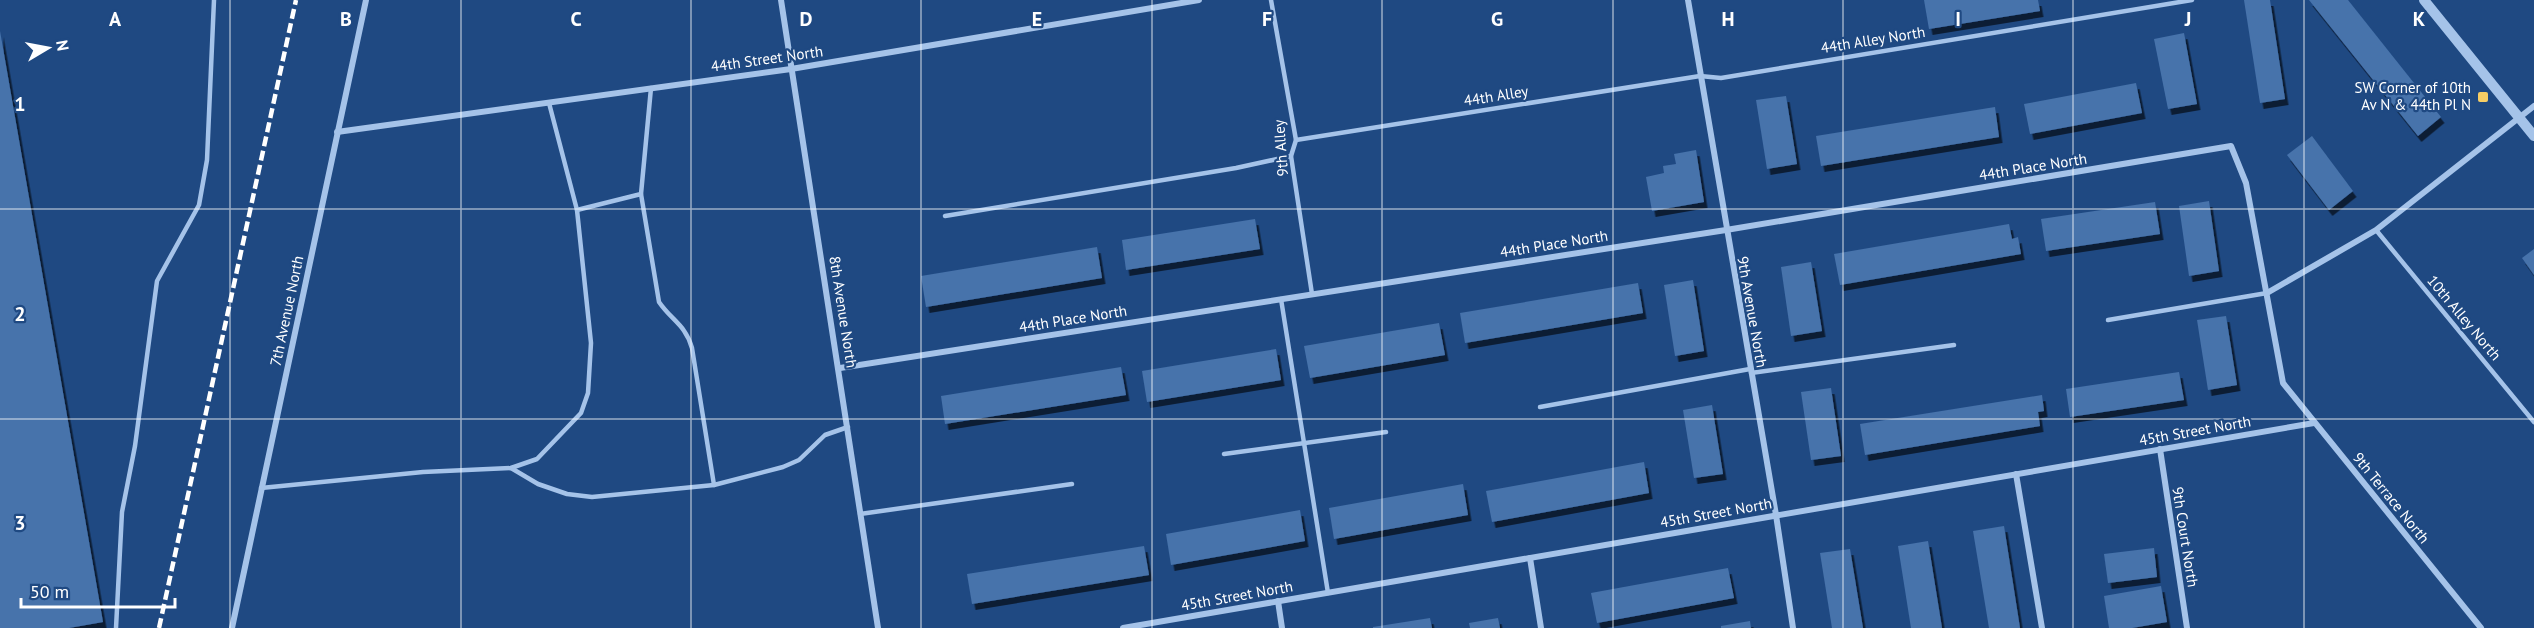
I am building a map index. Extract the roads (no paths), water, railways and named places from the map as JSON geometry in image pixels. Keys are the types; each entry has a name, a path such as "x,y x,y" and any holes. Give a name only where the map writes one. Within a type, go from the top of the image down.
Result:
{"street":[{"name":"7th Avenue North","path":"232,628 366,0"},
{"name":"8th Avenue North","path":"781,0 840,368 878,628"},
{"name":"44th Street North","path":"338,132 791,69 1199,0"},
{"name":"9th Avenue North","path":"1688,0 1776,515 1793,628"},
{"path":"2424,0 2534,136"},
{"path":"2267,294 2376,230 2534,106"},
{"name":"44th Place North","path":"840,368 1726,230 2231,146 2246,183 2267,294"},
{"name":"9th Terrace North","path":"2267,294 2283,383 2481,628"},
{"name":"45th Street North","path":"1123,628 2314,423"},
{"name":"9th Court North","path":"2160,449 2187,628"},
{"path":"2016,474 2042,628"},
{"path":"1530,558 1541,628"},
{"path":"1278,601 1282,628"}],"lane":[{"path":"116,628 122,512 135,447 157,281 199,204 207,160 214,0"},
{"name":"9th Alley","path":"1271,0 1296,140 1291,156 1312,294"},
{"name":"44th Alley North","path":"1700,76 1721,78 2192,0"},
{"name":"44th Alley","path":"1296,140 1700,76"},
{"path":"651,88 641,194 659,302 667,314 678,321 687,333 692,348 714,485"},
{"path":"261,488 423,472 511,468 537,459 581,413 588,393 591,343 577,210 549,103"},
{"path":"945,216 1236,168 1291,156"},
{"path":"577,210 641,194"},
{"name":"10th Alley North","path":"2376,230 2534,422"},
{"path":"2108,320 2267,294"},
{"path":"1281,299 1328,593"},
{"path":"1539,407 1751,371 1954,345"},
{"path":"511,468 538,484 567,494 592,497 714,485 783,467 798,460 825,435 848,427"},
{"path":"1224,454 1386,432"},
{"path":"860,514 1072,484"}],"railway":[{"path":"159,628 296,0"}],"place":[{"name":"SW Corner of 10th Av N & 44th Pl N","path":"2483,97"}]}
